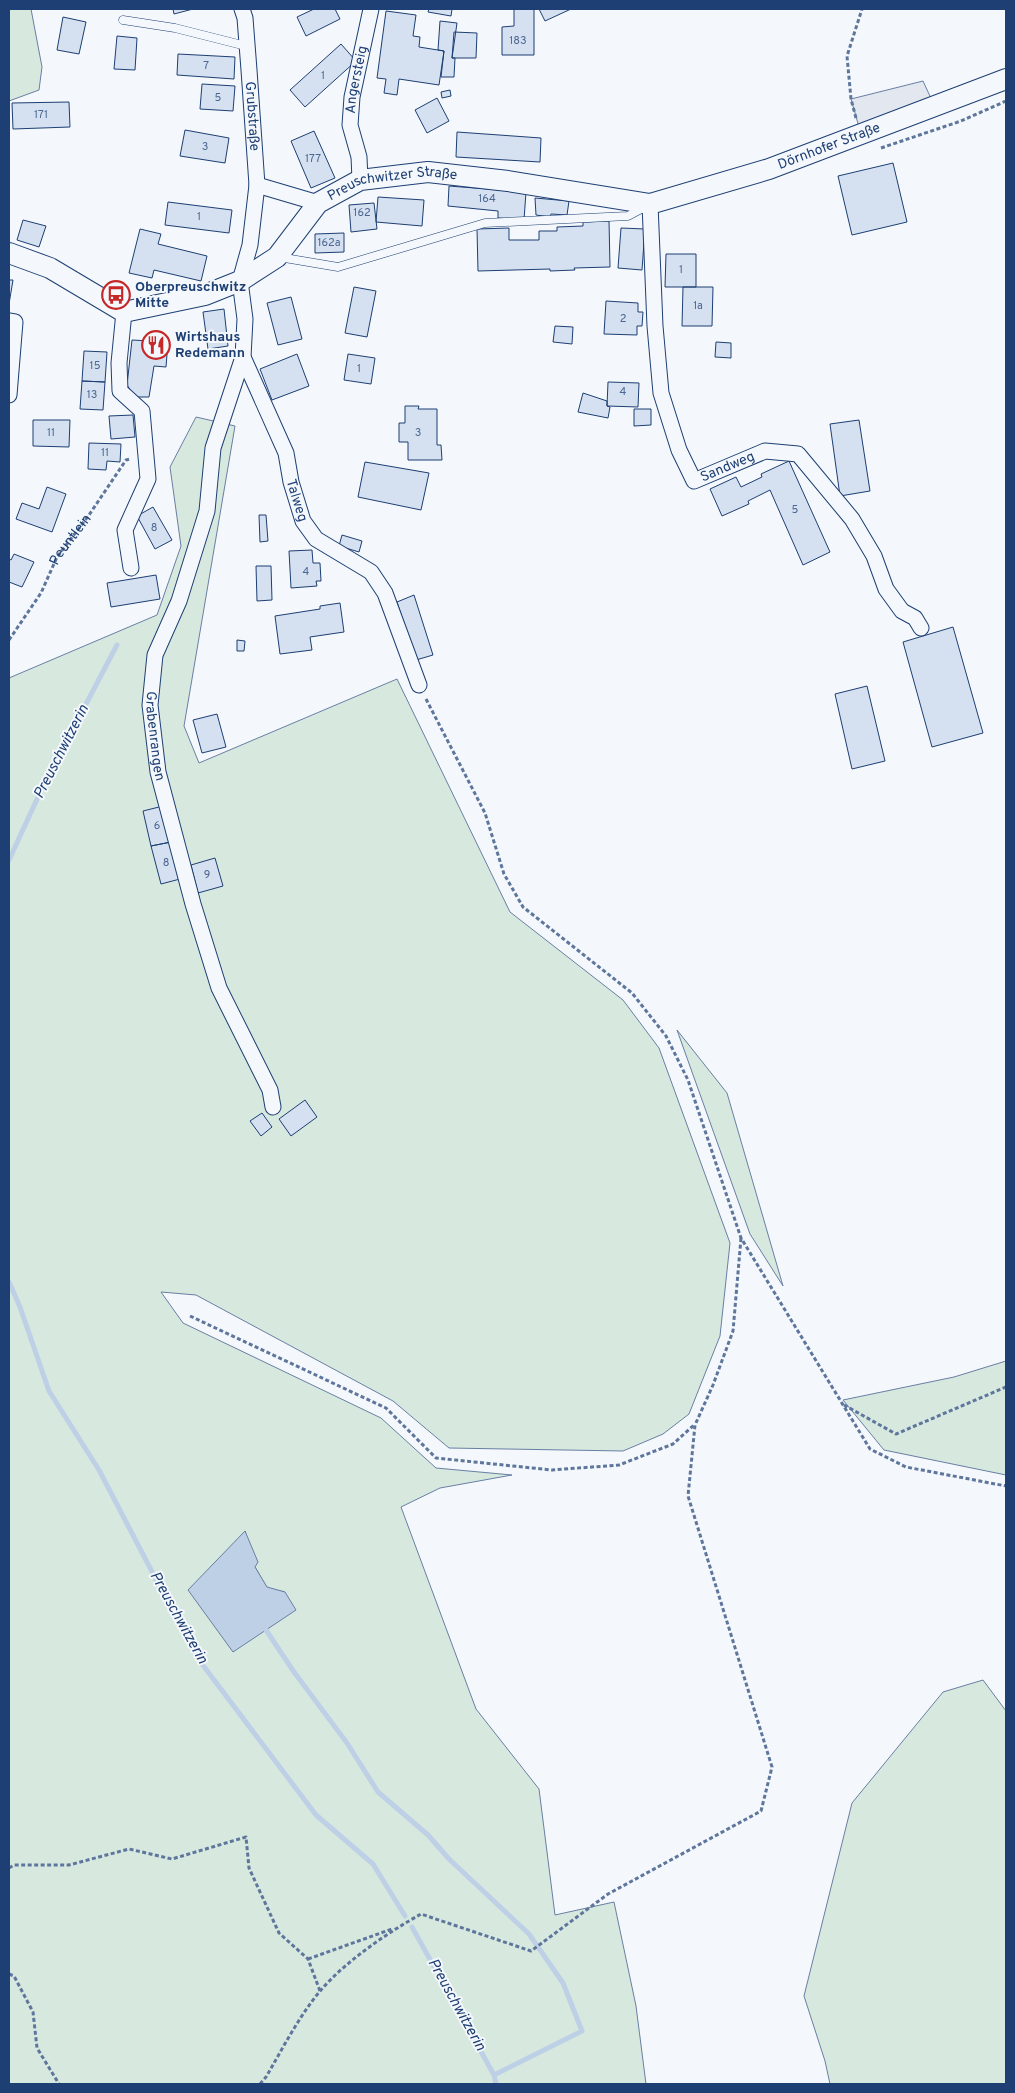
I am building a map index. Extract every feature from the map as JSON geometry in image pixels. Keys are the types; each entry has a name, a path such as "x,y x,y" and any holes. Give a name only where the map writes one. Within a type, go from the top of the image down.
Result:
{"street":[{"name":"Grubstraße","path":"240,281 250,245 256,185 245,18 242,9"},
{"name":"Angersteig","path":"360,180 359,157 350,124 352,97 371,9"},
{"name":"Dörnhofer Straße","path":"650,204 769,170 1006,79"},
{"name":"Preuschwitzer Straße","path":"124,312 205,295 240,281 277,257 318,203 360,180 428,172 508,181 650,204"},
{"path":"256,185 318,203"},
{"name":"Sandweg","path":"650,204 654,326 661,393 679,450 694,481 765,450 798,454 852,519 874,556 886,590 902,611 915,618 922,628"},
{"path":"9,253 50,268 124,312 119,363 120,391 142,411 148,479 125,530 131,568"},
{"name":"Talweg","path":"240,281 245,319 243,357 286,453 291,482 303,521 316,539 371,572 384,593 418,685"},
{"path":"9,321 15,322 9,395"},
{"name":"Grabenrangen","path":"243,357 213,448 207,511 178,601 155,655 150,705 158,772 196,914 219,988 270,1090 273,1107"}],"lane":[{"path":"123,20 175,28 246,46"},
{"path":"277,257 338,267 485,223 628,216 650,204"}],"path":[{"path":"861,134 851,99 847,56 862,9"},
{"name":"Peuntlein","path":"9,640 41,593 57,557 89,515 126,460 145,452"},
{"path":"418,685 485,813 504,874 523,908 632,994 666,1036 688,1080 741,1238 870,1449 906,1467 1006,1486"},
{"path":"308,1959 395,1928 421,1914 531,1951 608,1894 761,1811 772,1767 688,1496 695,1425 713,1385 733,1331 741,1238"},
{"path":"190,1316 386,1408 436,1458 552,1470 619,1465 673,1444 695,1425"},
{"path":"843,1405 896,1434 1006,1387"},
{"path":"9,1868 14,1866 69,1866 130,1849 172,1859 246,1837 249,1868 280,1933 308,1959 320,1991"},
{"path":"260,2084 320,1991 346,1965 395,1928"},
{"path":"9,1973 14,1976 33,2012 36,2048 58,2084"}],"shaded area":[{"path":"9,9 31,9 42,67 39,90 9,101"},
{"path":"923,81 935,107 861,134 851,99"},
{"path":"196,417 235,426 184,726 199,763 397,679 510,912 623,1000 659,1048 730,1243 720,1336 689,1414 663,1434 623,1451 449,1448 393,1401 196,1295 161,1292 183,1323 381,1418 436,1468 512,1475 440,1488 401,1507 476,1709 539,1789 555,1915 614,1902 636,2006 646,2084 9,2084 9,678 157,615 181,546 170,467","holes":["245,1531 255,1567 267,1588 285,1592 233,1652"]},
{"path":"677,1030 727,1093 783,1286 750,1234"},
{"path":"1006,1361 1006,1475 884,1450 843,1400 954,1377"},
{"path":"983,1680 1006,1711 1006,2084 830,2084 825,2061 804,1996 852,1803 943,1692"}],"water":[{"path":"245,1531 258,1562 255,1567 267,1587 285,1592 296,1610 233,1652 188,1590"}],"building":[{"path":"173,9 193,9 174,14"},
{"path":"314,9 335,9 340,19 306,36 297,17"},
{"path":"429,9 452,9 451,16 428,12"},
{"path":"514,9 534,9 534,55 502,55 502,27 514,26"},
{"path":"539,9 571,9 545,21"},
{"path":"386,11 416,15 413,36 420,37 419,47 444,51 439,85 399,79 397,95 384,93 386,79 377,78"},
{"path":"63,17 86,22 79,54 57,50"},
{"path":"440,21 457,23 452,58 455,58 454,77 441,77 444,51 438,50"},
{"path":"454,32 477,33 476,58 452,58"},
{"path":"117,36 137,38 135,70 114,69"},
{"path":"341,44 356,61 305,107 290,90"},
{"path":"178,54 235,57 234,79 177,75"},
{"path":"202,84 235,86 233,111 200,109"},
{"path":"450,90 451,96 442,98 441,92"},
{"path":"437,98 449,121 427,133 415,110"},
{"path":"69,102 70,127 13,129 12,103"},
{"path":"185,130 229,138 225,163 180,156"},
{"path":"314,131 335,178 311,188 291,141"},
{"path":"457,132 541,138 540,162 456,157"},
{"path":"893,163 907,222 852,235 838,176"},
{"path":"449,186 526,192 524,220 498,218 498,211 448,206"},
{"path":"378,197 424,200 422,226 376,222"},
{"path":"535,198 569,201 567,215 551,214 550,217 536,215"},
{"path":"168,202 232,210 229,233 165,225"},
{"path":"374,203 377,229 351,232 349,205"},
{"path":"23,220 46,226 39,247 17,240"},
{"path":"609,221 610,267 550,271 550,269 478,271 477,229 509,228 509,240 539,240 539,231 557,231 557,227 583,226 583,222"},
{"path":"621,228 645,229 642,270 618,268"},
{"path":"140,229 161,234 158,244 207,256 201,281 154,270 152,278 129,273"},
{"path":"344,233 344,252 315,253 315,234"},
{"path":"666,254 696,254 696,287 665,287"},
{"path":"9,280 13,280 9,304"},
{"path":"354,287 376,291 367,337 345,333"},
{"path":"683,287 713,287 712,326 682,326"},
{"path":"291,297 302,339 278,345 267,303"},
{"path":"606,301 638,303 638,312 643,312 642,326 637,326 637,335 604,334"},
{"path":"224,309 228,346 208,349 203,312"},
{"path":"555,326 573,327 572,344 553,342"},
{"path":"132,340 168,342 166,367 154,366 149,397 135,397 127,385"},
{"path":"716,342 731,343 731,358 715,357"},
{"path":"84,351 107,352 105,382 82,381"},
{"path":"297,354 309,386 272,400 260,369"},
{"path":"348,354 375,358 371,384 344,380"},
{"path":"82,381 105,382 103,410 80,409"},
{"path":"608,382 639,383 638,407 607,406"},
{"path":"583,393 607,401 607,406 610,407 608,418 578,412"},
{"path":"405,406 419,406 418,409 437,409 437,445 441,445 442,460 408,460 408,442 399,442 399,423 405,423"},
{"path":"634,409 651,409 651,425 634,426"},
{"path":"133,415 135,437 111,439 109,416"},
{"path":"33,420 70,420 69,447 33,446"},
{"path":"859,420 870,491 840,496 830,424"},
{"path":"89,443 121,444 120,462 107,461 106,470 88,469"},
{"path":"789,461 830,552 803,565 770,490 748,501 749,504 722,516 710,489 736,477 741,487 762,477 761,474"},
{"path":"365,462 429,473 421,510 358,497"},
{"path":"47,487 66,494 52,532 16,519 22,503 39,509"},
{"path":"153,507 172,540 155,549 137,516"},
{"path":"259,515 266,515 268,541 260,542"},
{"path":"342,535 362,541 359,552 339,546"},
{"path":"312,550 313,563 320,563 321,581 316,581 317,586 291,588 289,551"},
{"path":"14,554 34,562 22,587 9,582 9,559 11,560"},
{"path":"256,566 271,566 272,600 257,601"},
{"path":"156,575 160,599 111,607 107,583"},
{"path":"414,595 433,655 416,660 397,602"},
{"path":"340,603 344,632 310,637 312,650 280,654 275,616 320,609 320,606"},
{"path":"953,627 983,733 932,747 903,642"},
{"path":"237,640 245,641 244,651 237,651"},
{"path":"867,686 885,761 852,769 835,694"},
{"path":"217,714 226,747 202,753 193,720"},
{"path":"163,806 171,842 151,846 143,811"},
{"path":"171,842 180,879 161,884 151,846"},
{"path":"215,858 223,886 198,893 191,865"},
{"path":"305,1100 317,1117 291,1136 279,1119"},
{"path":"262,1113 272,1127 261,1136 250,1121"}],"waterway":[{"name":"Preuschwitzerin","path":"9,860 44,784 117,645"},
{"name":"Preuschwitzerin","path":"9,1282 20,1307 49,1391 99,1470 196,1656 316,1815 373,1864 405,1916"},
{"path":"266,1630 294,1672 347,1743 378,1792 428,1835 449,1859 529,1934 563,1983 582,2031 494,2075"},
{"name":"Preuschwitzerin","path":"412,1927 494,2075 496,2084"}],"place":[{"name":"Oberpreuschwitz Mitte","path":"116,295"},
{"name":"Wirtshaus Redemann","path":"156,345"}]}
